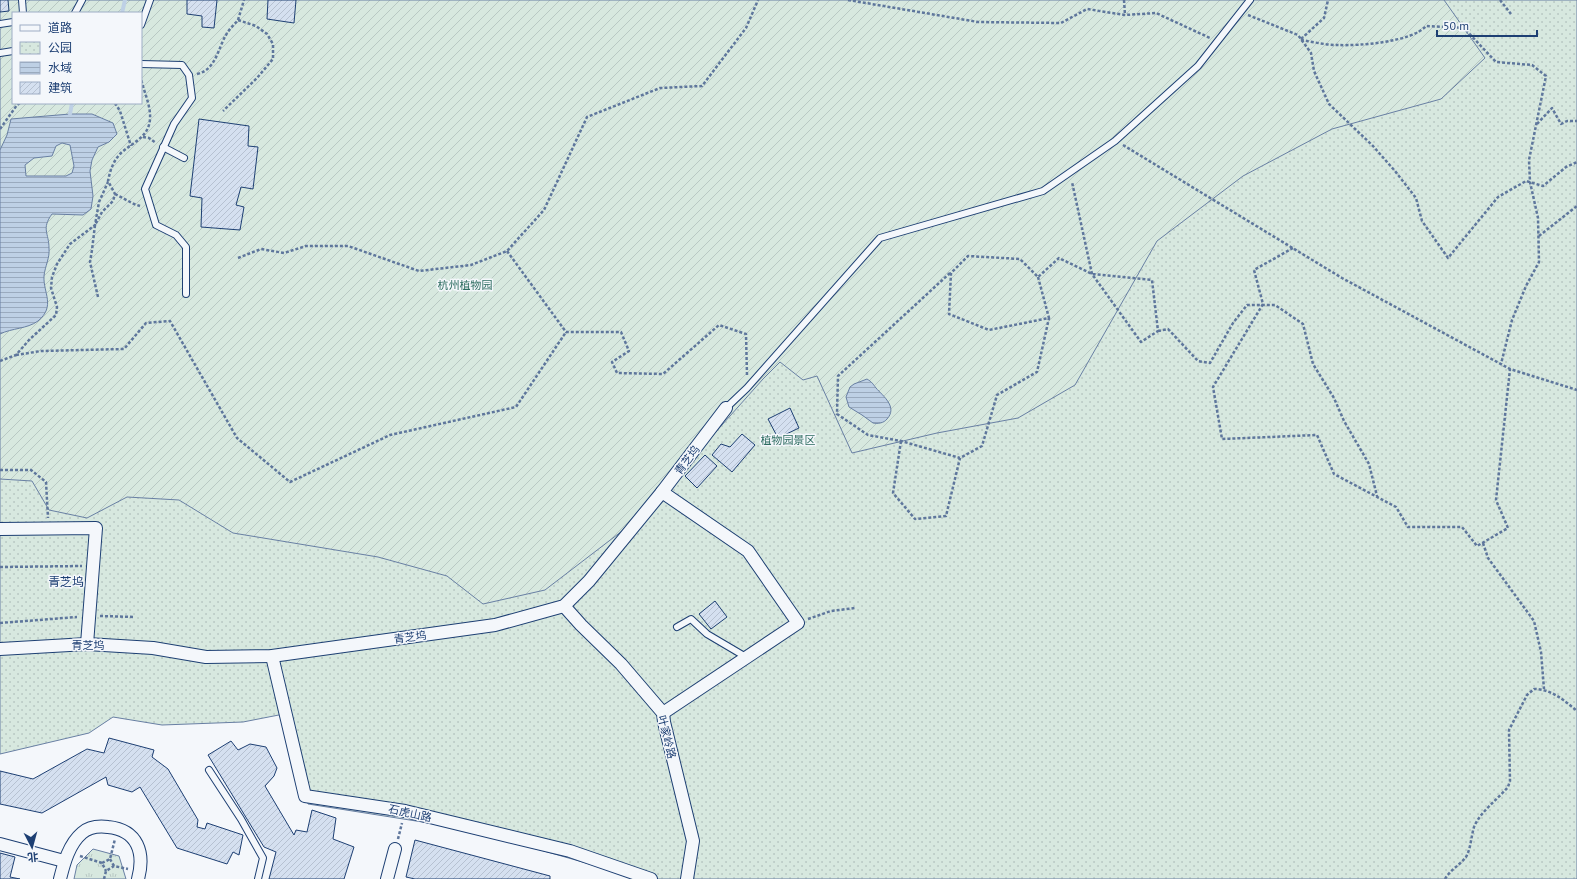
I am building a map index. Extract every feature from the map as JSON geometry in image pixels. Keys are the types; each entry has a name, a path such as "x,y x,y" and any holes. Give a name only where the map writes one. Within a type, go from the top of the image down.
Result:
{"street":[{"name":"青芝坞","path":"0,649 87,644 153,648 206,657 272,656 495,625 564,606 589,581 662,492 726,408"},
{"path":"662,492 748,551 798,623 663,713"},
{"path":"0,529 96,528 87,644"},
{"name":"叶家岭路","path":"564,606 621,664 663,713 693,841 687,879"},
{"name":"石虎山路","path":"272,656 305,796 405,811 570,851 651,879"},
{"path":"60,879 66,856 82,832 98,826 117,828 130,834 137,844 140,855 140,877"},
{"path":"0,844 66,856"},
{"path":"387,879 395,849"}],"lane":[{"path":"22,0 24,12"},
{"path":"76,12 82,0"},
{"path":"142,22 150,0"},
{"path":"726,408 747,388 880,238 1043,191 1115,140 1198,66 1250,0"},
{"path":"0,24 12,22"},
{"path":"0,53 12,51"},
{"path":"142,64 182,65 189,75 192,98 174,124 145,190 156,225 176,235 186,247 186,294"},
{"path":"163,147 184,158"},
{"path":"678,627 691,619 707,634 746,657"},
{"path":"209,770 241,819 262,858 258,879"}],"path":[{"path":"189,75 200,73 212,65 226,35 238,20 244,0"},
{"path":"238,258 261,249 284,253 306,246 348,246 419,271 471,265 507,252 544,210 588,117 660,88 702,86 746,28 758,0"},
{"path":"848,0 978,22 1061,23 1087,9 1125,15 1156,14 1218,41"},
{"path":"1124,0 1125,15"},
{"path":"1301,40 1324,18 1328,0"},
{"path":"1500,0 1511,14"},
{"path":"1240,12 1298,35 1311,53 1314,71 1328,104 1373,146 1395,171 1416,198 1422,221 1448,258 1498,197 1526,181 1543,186 1566,167 1577,162"},
{"path":"223,111 257,78 273,59 273,44 267,34 256,26 238,20"},
{"path":"1301,40 1338,45 1386,43 1422,32 1426,26 1464,28 1496,62 1532,65 1546,76 1529,160 1530,182 1538,218 1539,262 1526,286 1512,320 1501,364"},
{"path":"98,297 90,262 99,202 108,181 111,168 121,154 147,133 150,118 148,103 142,82"},
{"path":"0,129 18,104"},
{"path":"116,104 120,111 131,146"},
{"path":"1537,124 1552,108 1561,124 1567,121 1577,121"},
{"path":"142,137 149,138 163,147"},
{"path":"1115,140 1342,278 1510,369 1577,390"},
{"path":"1070,172 1092,274 1141,342 1158,331 1168,329 1198,360 1210,363 1233,323 1248,305 1275,305 1303,324 1313,364 1334,398 1344,421 1369,464 1377,497"},
{"path":"108,181 115,194 134,204 151,209"},
{"path":"16,355 29,340 56,315 57,307 51,288 52,277 57,264 70,244 95,225 102,212 113,201 115,194"},
{"path":"1538,237 1577,206"},
{"path":"1293,248 1254,270 1263,304 1213,387 1222,439 1317,435 1334,474 1396,507 1408,527 1462,528 1476,546 1508,528 1496,500 1510,369"},
{"path":"507,252 566,332"},
{"path":"968,256 1020,259 1038,277 1049,318 1037,372 998,395 982,446 960,458 901,441 868,435 837,414 838,376 968,256"},
{"path":"1038,277 1059,258 1092,274 1152,280 1158,331"},
{"path":"951,273 949,314 989,330 1049,318"},
{"path":"0,360 16,355 42,351 124,349 146,323 170,321 237,438 290,482 390,435 516,407 566,332"},
{"path":"566,332 621,332 629,351 612,362 618,373 663,374 719,325 746,334 747,388"},
{"path":"901,441 893,493 915,519 946,516 960,458"},
{"path":"0,470 31,470 46,482 48,528"},
{"path":"1482,543 1488,558 1534,621 1541,652 1544,689"},
{"path":"0,567 93,565"},
{"path":"798,623 831,611 855,608"},
{"path":"0,623 89,616 135,616"},
{"path":"1445,879 1448,873 1466,858 1474,828 1479,818 1508,787 1510,781 1509,730 1527,695 1534,688 1544,689 1563,700 1577,711"},
{"path":"395,849 405,811"},
{"path":"117,828 110,859 114,866 140,877"},
{"path":"66,856 102,864 110,859"},
{"path":"102,864 106,871 104,879"},
{"path":"106,871 114,866"}],"green space":[{"name":"植物园景区","path":"0,0 1577,0 1577,879 642,879 467,829 308,804 289,713 243,722 162,725 113,717 89,733 0,754"},
{"name":"杭州植物园","path":"0,0 1444,0 1485,58 1441,99 1332,129 1243,176 1157,241 1075,385 1018,418 937,433 852,453 817,376 803,380 780,362 763,379 639,518 545,590 483,604 447,576 378,557 233,533 179,500 127,497 87,518 49,510 32,481 0,479"},
{"path":"93,849 119,856 126,879 74,879 77,865"}],"water":[{"path":"70,114 92,114 113,123 117,134 109,142 98,147 92,160 90,171 93,196 91,209 83,215 52,214 49,219 46,231 49,243 49,252 44,276 48,305 46,310 34,324 0,334 0,150 7,135 11,119","holes":["62,143 70,145 74,166 72,173 66,176 26,176 25,165 34,158 52,156 56,146"]},
{"path":"867,379 885,398 890,406 890,415 883,422 873,423 849,407 846,397 850,387"}],"building":[{"path":"0,0 8,0 9,11 0,12"},
{"path":"187,0 217,0 214,28 202,27 202,16 187,14"},
{"path":"268,0 296,0 294,23 267,19"},
{"path":"199,119 249,126 248,146 258,147 253,189 241,187 236,205 244,207 240,230 201,227 202,198 190,196"},
{"path":"790,408 799,428 778,438 768,419"},
{"path":"742,434 755,445 732,472 712,455 721,444 730,447"},
{"path":"705,455 717,466 697,488 685,476"},
{"path":"715,601 727,617 711,629 699,614"},
{"path":"109,738 154,750 152,757 168,769 198,820 197,827 205,829 207,823 243,835 239,855 233,852 227,864 177,848 140,787 132,792 108,785 106,777 42,813 0,804 0,771 33,779 87,749 104,753"},
{"path":"231,741 238,750 250,744 266,747 277,768 274,776 265,786 294,835 296,830 307,832 312,810 336,818 333,839 354,847 344,879 269,879 276,852 264,847 208,755"},
{"path":"415,840 550,876 550,879 415,879 406,877"},
{"path":"0,853 15,857 10,877 20,879 0,879"}],"waterway":[{"path":"122,12 125,0"},
{"path":"70,114 72,104"}],"district":[{"name":"青芝坞","path":"66,581"}]}
